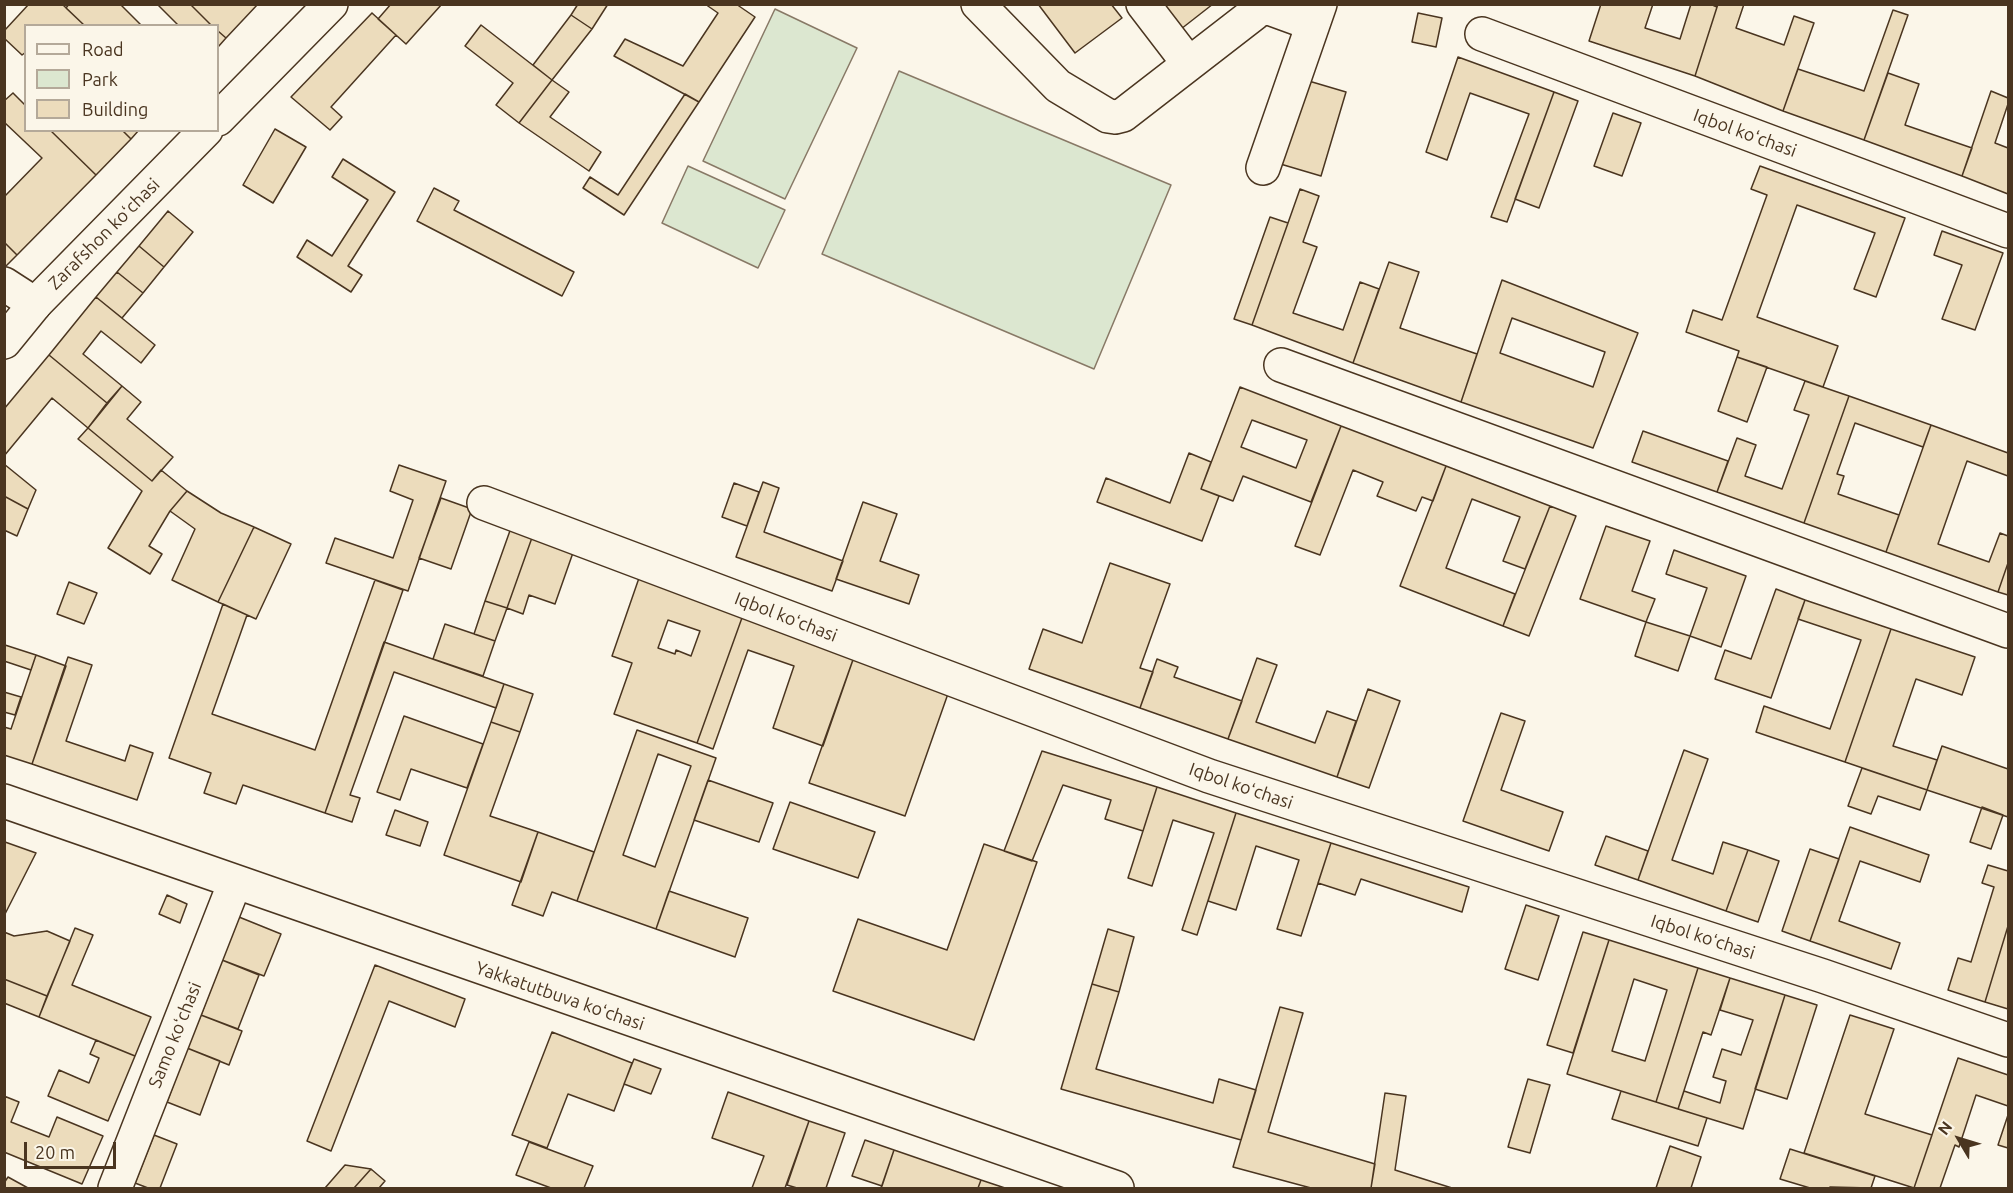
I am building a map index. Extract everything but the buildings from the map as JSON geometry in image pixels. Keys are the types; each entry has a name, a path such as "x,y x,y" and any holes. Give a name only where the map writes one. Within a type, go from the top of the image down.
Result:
{"street":[{"path":"219,118 331,4"},
{"path":"978,4 1058,86 1108,116 1115,117 1123,115 1260,9 1269,6 1317,14 1263,168"},
{"path":"1143,4 1189,64"},
{"name":"Iqbol koʻchasi","path":"1482,34 2008,231"},
{"name":"Zarafshon koʻchasi","path":"4,342 35,304 204,132"},
{"path":"4,284 35,304"},
{"path":"1281,365 2008,631"},
{"name":"Iqbol koʻchasi","path":"484,503 1209,776 1823,976 2008,1041"},
{"name":"Yakkatutbuva koʻchasi","path":"4,801 1117,1188"},
{"name":"Samo koʻchasi","path":"115,1188 236,882"}],"green space":[{"path":"775,9 857,48 785,199 703,161"},
{"path":"899,71 1171,185 1094,369 822,254"},
{"path":"688,166 785,210 758,268 662,223"}]}
